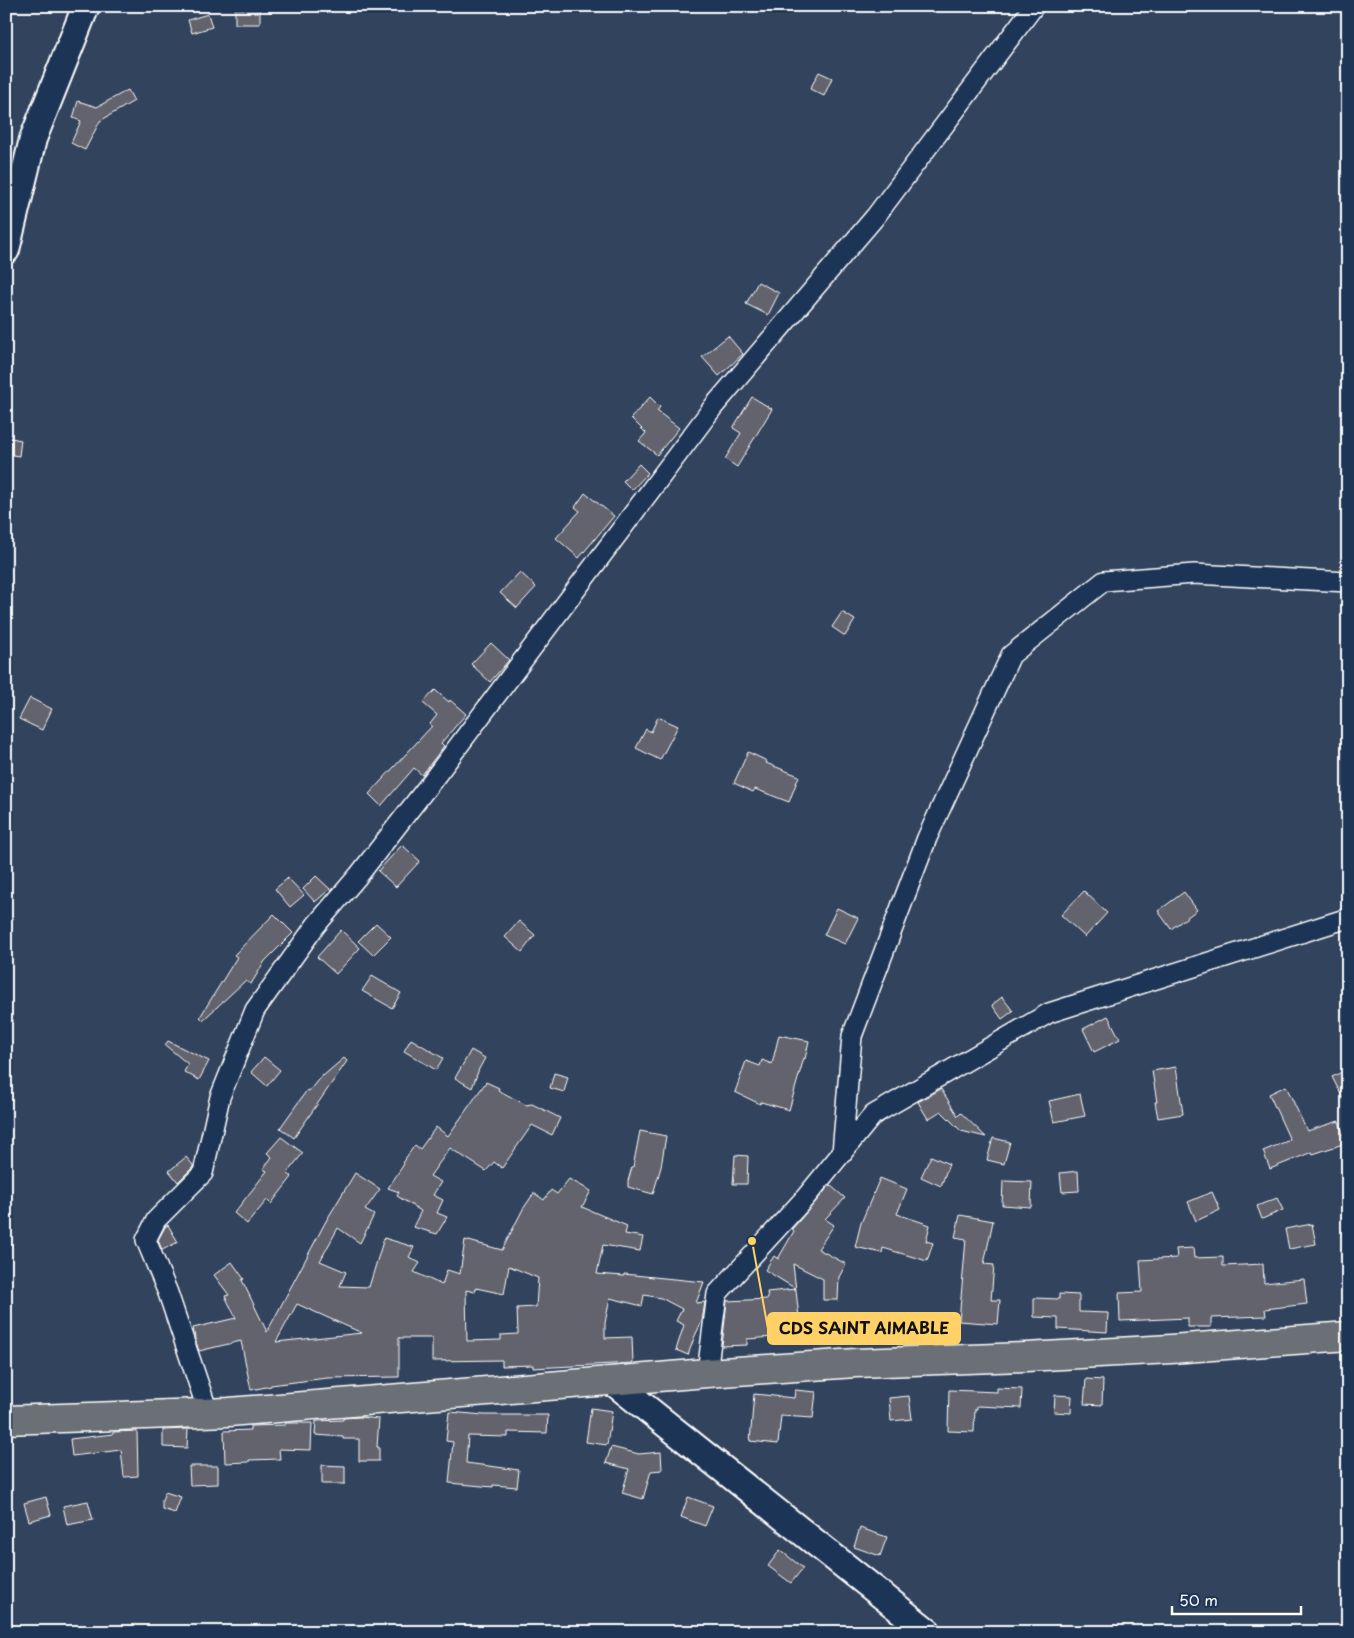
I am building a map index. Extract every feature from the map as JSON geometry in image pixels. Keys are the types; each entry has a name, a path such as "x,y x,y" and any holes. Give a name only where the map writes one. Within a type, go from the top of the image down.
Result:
{"main road":[{"path":"6,250 32,139 86,6"},
{"path":"6,1420 208,1412 856,1363 1026,1357 1348,1336"},
{"path":"612,1381 928,1632"}],"street":[{"path":"208,1412 168,1293 146,1240 156,1220 203,1173 220,1097 255,1010 316,925 358,876 432,781 714,406 875,217 1034,6"},
{"path":"842,1153 852,1036 927,838 1011,655 1104,581 1194,574 1348,582"},
{"path":"707,1373 717,1294 805,1198 873,1115 1049,1013 1348,918"}],"building":[{"path":"235,9 260,10 260,24 235,24"},
{"path":"208,14 212,27 192,33 188,20"},
{"path":"819,72 832,78 824,96 810,89"},
{"path":"128,90 134,101 100,121 85,150 71,143 81,121 73,118 78,101 97,107"},
{"path":"758,282 779,293 768,315 746,304"},
{"path":"728,336 743,354 719,376 702,357"},
{"path":"650,397 660,407 657,411 679,428 657,455 639,441 646,433 631,418"},
{"path":"752,397 772,409 737,467 725,459 741,433 733,428"},
{"path":"6,437 21,440 19,456 6,454"},
{"path":"639,464 648,473 632,490 623,481"},
{"path":"585,493 614,516 579,558 556,538 580,511 575,507"},
{"path":"520,572 536,587 517,608 500,593"},
{"path":"842,612 855,620 845,636 832,627"},
{"path":"491,643 509,660 490,682 471,664"},
{"path":"435,690 466,714 441,743 444,746 422,775 414,768 381,806 369,794 432,726 430,724 437,715 423,703"},
{"path":"30,698 52,709 42,730 19,719"},
{"path":"658,717 678,726 660,760 636,748 646,729 651,732"},
{"path":"748,752 767,761 766,763 799,776 789,802 755,789 753,792 734,783"},
{"path":"402,845 420,861 396,887 378,871"},
{"path":"316,876 330,889 315,902 303,889"},
{"path":"288,878 304,895 290,907 275,889"},
{"path":"1084,891 1107,913 1085,937 1061,915"},
{"path":"1184,892 1197,910 1171,929 1158,911"},
{"path":"837,908 858,918 845,944 824,935"},
{"path":"274,914 293,933 265,961 251,984 245,981 203,1020 200,1017 237,957 234,955"},
{"path":"519,921 535,935 522,952 505,937"},
{"path":"376,923 391,937 373,955 358,941"},
{"path":"341,930 360,948 336,974 317,957"},
{"path":"372,976 401,993 392,1008 362,991"},
{"path":"1002,997 1013,1011 1002,1019 992,1005"},
{"path":"1108,1016 1120,1039 1094,1052 1083,1029"},
{"path":"779,1035 809,1041 789,1110 761,1102 760,1104 735,1092 746,1061 760,1066 762,1060 772,1064"},
{"path":"411,1039 443,1058 436,1070 404,1051"},
{"path":"168,1041 209,1061 199,1080 184,1072 188,1064 165,1045"},
{"path":"471,1050 485,1058 472,1088 455,1078"},
{"path":"264,1057 280,1070 267,1086 251,1072"},
{"path":"344,1058 347,1061 294,1138 280,1128 307,1090 309,1091 322,1075"},
{"path":"1176,1067 1183,1114 1158,1118 1152,1071"},
{"path":"1348,1069 1348,1108 1332,1077"},
{"path":"554,1073 568,1077 564,1092 550,1088"},
{"path":"486,1082 526,1105 532,1104 560,1118 552,1135 532,1125 502,1168 494,1162 486,1171 450,1148 430,1176 441,1182 433,1195 443,1200 437,1213 447,1217 437,1234 413,1227 421,1211 397,1196 399,1192 388,1188 415,1145 420,1149 436,1127 448,1136"},
{"path":"1286,1086 1307,1131 1339,1121 1346,1143 1313,1154 1312,1152 1270,1169 1263,1151 1290,1140 1269,1094"},
{"path":"941,1089 958,1116 961,1113 986,1137 961,1131 941,1111 928,1119 918,1102"},
{"path":"1080,1094 1085,1116 1054,1122 1049,1101"},
{"path":"640,1131 666,1136 661,1167 653,1194 628,1187"},
{"path":"281,1137 303,1153 287,1173 292,1177 271,1204 267,1200 247,1224 234,1213 267,1171 263,1169 272,1157 267,1153"},
{"path":"993,1138 1010,1142 1004,1164 987,1160"},
{"path":"735,1155 748,1156 747,1184 733,1184"},
{"path":"931,1156 949,1164 941,1186 921,1177"},
{"path":"186,1157 193,1167 178,1182 169,1171"},
{"path":"1078,1171 1079,1191 1062,1192 1060,1173"},
{"path":"355,1173 380,1189 365,1210 374,1215 360,1243 338,1228 320,1261 346,1272 340,1286 369,1287 384,1238 414,1247 409,1257 420,1263 414,1272 442,1285 447,1270 460,1274 465,1240 502,1250 523,1209 534,1193 544,1200 551,1190 557,1194 569,1179 591,1191 582,1207 627,1226 625,1234 643,1237 640,1251 603,1245 597,1274 624,1276 624,1274 704,1282 696,1303 705,1302 702,1321 688,1355 676,1350 684,1325 676,1321 682,1309 661,1298 644,1295 642,1306 610,1298 605,1323 605,1338 632,1337 633,1363 533,1368 533,1365 502,1366 502,1360 432,1361 432,1338 399,1338 399,1377 327,1378 271,1385 251,1390 241,1341 199,1351 196,1342 193,1328 236,1318 225,1296 229,1295 214,1275 232,1262 244,1279 242,1280 267,1332 326,1221","holes":["509,1266 538,1278 536,1307 517,1308 518,1334 501,1335 501,1340 467,1341 466,1290 475,1292 476,1288 504,1294","297,1304 362,1333 276,1342"]},
{"path":"880,1178 907,1189 897,1214 930,1225 926,1241 933,1243 927,1261 883,1248 882,1253 855,1247 861,1223"},
{"path":"1003,1181 1032,1182 1031,1207 1002,1205"},
{"path":"830,1185 845,1198 825,1219 834,1225 818,1249 846,1264 839,1277 838,1300 823,1300 823,1279 793,1264 796,1289 765,1270 774,1256 778,1259 794,1231 792,1229"},
{"path":"1212,1192 1220,1210 1196,1221 1188,1202"},
{"path":"1277,1198 1283,1210 1262,1219 1257,1206"},
{"path":"960,1215 993,1221 984,1264 994,1265 991,1300 1000,1300 998,1324 959,1321 966,1239 955,1237"},
{"path":"1312,1224 1316,1244 1289,1249 1285,1229"},
{"path":"168,1225 178,1242 162,1250 158,1240"},
{"path":"1193,1248 1194,1258 1223,1257 1223,1266 1263,1264 1264,1283 1304,1279 1307,1304 1265,1309 1266,1316 1211,1318 1211,1327 1188,1327 1188,1318 1120,1321 1119,1293 1142,1292 1140,1260 1177,1258 1176,1249"},
{"path":"796,1289 801,1335 747,1339 747,1345 722,1346 727,1301 768,1299 767,1292"},
{"path":"1059,1294 1079,1295 1079,1312 1108,1313 1107,1332 1058,1329 1058,1318 1034,1317 1034,1298 1059,1299"},
{"path":"1086,1379 1103,1380 1102,1405 1084,1404"},
{"path":"997,1388 1022,1389 1021,1408 977,1406 977,1409 975,1409 974,1432 948,1431 949,1390 997,1392"},
{"path":"795,1390 816,1392 813,1418 781,1416 778,1444 750,1441 754,1394 794,1398"},
{"path":"1055,1395 1072,1396 1071,1413 1054,1412"},
{"path":"909,1396 912,1419 891,1421 889,1398"},
{"path":"591,1408 612,1411 607,1445 586,1442"},
{"path":"449,1412 484,1415 548,1415 547,1433 508,1432 508,1437 468,1436 466,1463 519,1470 517,1487 449,1483 453,1442 446,1441"},
{"path":"360,1417 379,1419 377,1447 379,1447 379,1461 359,1461 359,1439 315,1435 316,1421"},
{"path":"285,1423 312,1423 311,1450 279,1449 280,1459 225,1463 224,1431 250,1430 250,1426 285,1425"},
{"path":"188,1429 187,1448 163,1447 163,1430"},
{"path":"137,1431 138,1476 124,1477 121,1450 72,1456 70,1439 113,1434 113,1432"},
{"path":"611,1447 639,1454 661,1452 662,1470 651,1471 643,1499 622,1493 629,1469 606,1463"},
{"path":"322,1465 345,1466 345,1484 322,1484"},
{"path":"189,1466 218,1466 218,1484 190,1485"},
{"path":"165,1492 181,1497 175,1513 162,1509 162,1500"},
{"path":"46,1497 51,1515 29,1521 24,1503"},
{"path":"688,1497 713,1506 705,1526 681,1517"},
{"path":"88,1501 93,1520 67,1525 63,1506"},
{"path":"860,1528 887,1537 880,1556 854,1547"},
{"path":"780,1550 803,1568 791,1583 768,1566"}],"place":[{"name":"CDS SAINT AIMABLE","path":"752,1241"}]}
